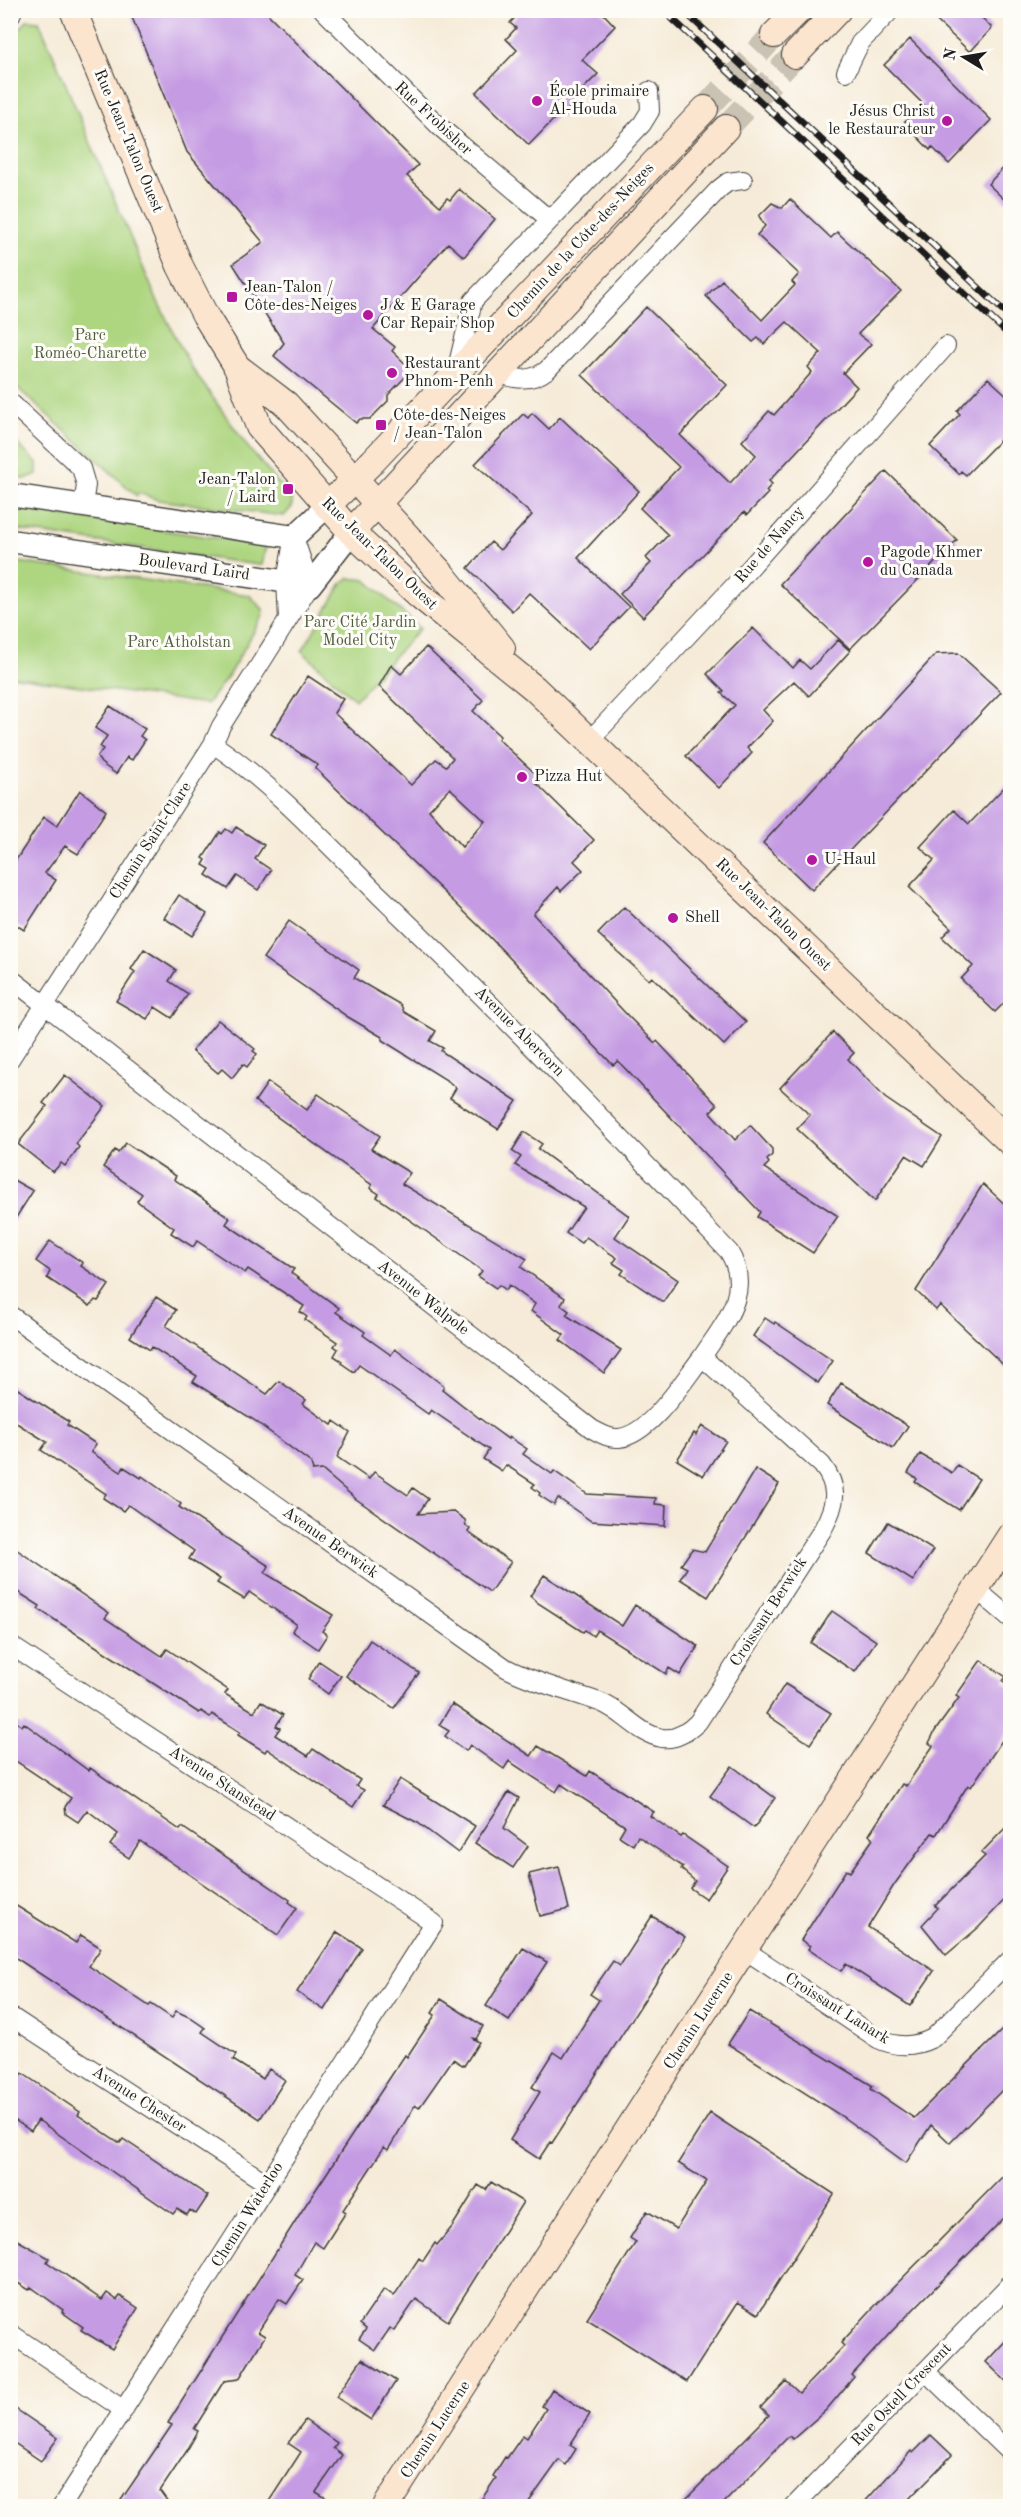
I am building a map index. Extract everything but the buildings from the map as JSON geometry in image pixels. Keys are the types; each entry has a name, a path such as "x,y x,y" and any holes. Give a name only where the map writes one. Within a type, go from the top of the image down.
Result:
{"main road":[{"name":"Rue Jean-Talon Ouest","path":"73,10 180,266 205,315 236,365 259,427 351,532 418,595 534,688 1011,1142"},
{"path":"774,35 799,10"},
{"path":"795,55 838,10"},
{"name":"Chemin de la Côte-des-Neiges","path":"327,506 705,109"},
{"name":"Chemin de la Côte-des-Neiges","path":"351,532 726,128"},
{"name":"Rue Jean-Talon Ouest","path":"236,365 286,404 378,502 441,573 534,688"},
{"name":"Chemin Lucerne","path":"386,2506 1011,1536"}],"street":[{"path":"10,17 13,10"},
{"name":"Rue Frobisher","path":"323,10 440,127 550,220"},
{"path":"846,72 860,43 891,10"},
{"path":"456,372 473,300 646,120 650,111 649,91"},
{"path":"498,373 514,379 529,379 548,370 719,189 728,182 743,180"},
{"name":"Rue de Nancy","path":"589,741 734,586 946,346"},
{"path":"10,402 81,468 86,484 83,506"},
{"path":"10,495 294,537"},
{"name":"Chemin de la Côte-des-Neiges","path":"294,537 327,506"},
{"path":"310,585 351,532"},
{"path":"288,620 286,581 294,537"},
{"path":"294,537 310,585"},
{"name":"Boulevard Laird","path":"10,541 310,585"},
{"name":"Chemin Saint-Clare","path":"10,1059 213,744 221,726 310,585"},
{"name":"Avenue Abercorn","path":"213,744 238,762 317,834 485,997 729,1252 739,1272 737,1295 723,1324 702,1357"},
{"name":"Avenue Walpole","path":"10,978 582,1422 605,1436 618,1438 631,1435 646,1425 702,1357"},
{"name":"Avenue Berwick","path":"10,1316 506,1668 538,1683 602,1703 617,1710 642,1731 664,1738"},
{"name":"Croissant Berwick","path":"664,1738 683,1734 698,1722 823,1529 834,1506 836,1496 831,1477 822,1465 702,1357"},
{"path":"976,1589 1011,1618"},
{"name":"Avenue Stanstead","path":"10,1645 434,1923"},
{"name":"Chemin Waterloo","path":"62,2506 434,1923"},
{"name":"Croissant Lanark","path":"744,1950 878,2039 899,2046 921,2044 933,2038 1011,1960"},
{"name":"Avenue Chester","path":"10,2016 268,2184"},
{"name":"Rue Ostell Crescent","path":"794,2506 1011,2284"},
{"path":"10,2333 124,2410"},
{"path":"925,2371 1011,2453"}],"green space":[{"name":"Parc Roméo-Charette","path":"27,20 39,21 156,298 191,367 250,450 292,499 292,507 284,516 158,500 139,493 137,496 11,382 11,41"},
{"path":"10,437 37,463 37,474 25,479 11,477"},
{"path":"11,508 266,546 262,565 258,565 11,529"},
{"name":"Parc Atholstan","path":"11,561 249,595 263,609 263,616 228,676 207,704 11,676"},
{"name":"Parc Cité Jardin Model City","path":"349,578 366,580 420,628 355,700 302,651 342,583"}],"tunnel":[{"path":"705,109 774,35"},
{"path":"726,128 795,55"}],"railway":[{"path":"663,10 1010,336"},
{"path":"683,10 1010,317"}],"place":[{"name":"École primaire Al-Houda","path":"537,101"},
{"name":"Jésus Christ le Restaurateur","path":"947,121"},
{"name":"Jean-Talon / Côte-des-Neiges","path":"232,297"},
{"name":"J & E Garage Car Repair Shop","path":"368,315"},
{"name":"Restaurant Phnom-Penh","path":"392,373"},
{"name":"Côte-des-Neiges / Jean-Talon","path":"381,425"},
{"name":"Jean-Talon / Laird","path":"288,489"},
{"name":"Pagode Khmer du Canada","path":"868,562"},
{"name":"Pizza Hut","path":"522,777"},
{"name":"U-Haul","path":"812,860"},
{"name":"Shell","path":"673,918"}]}
